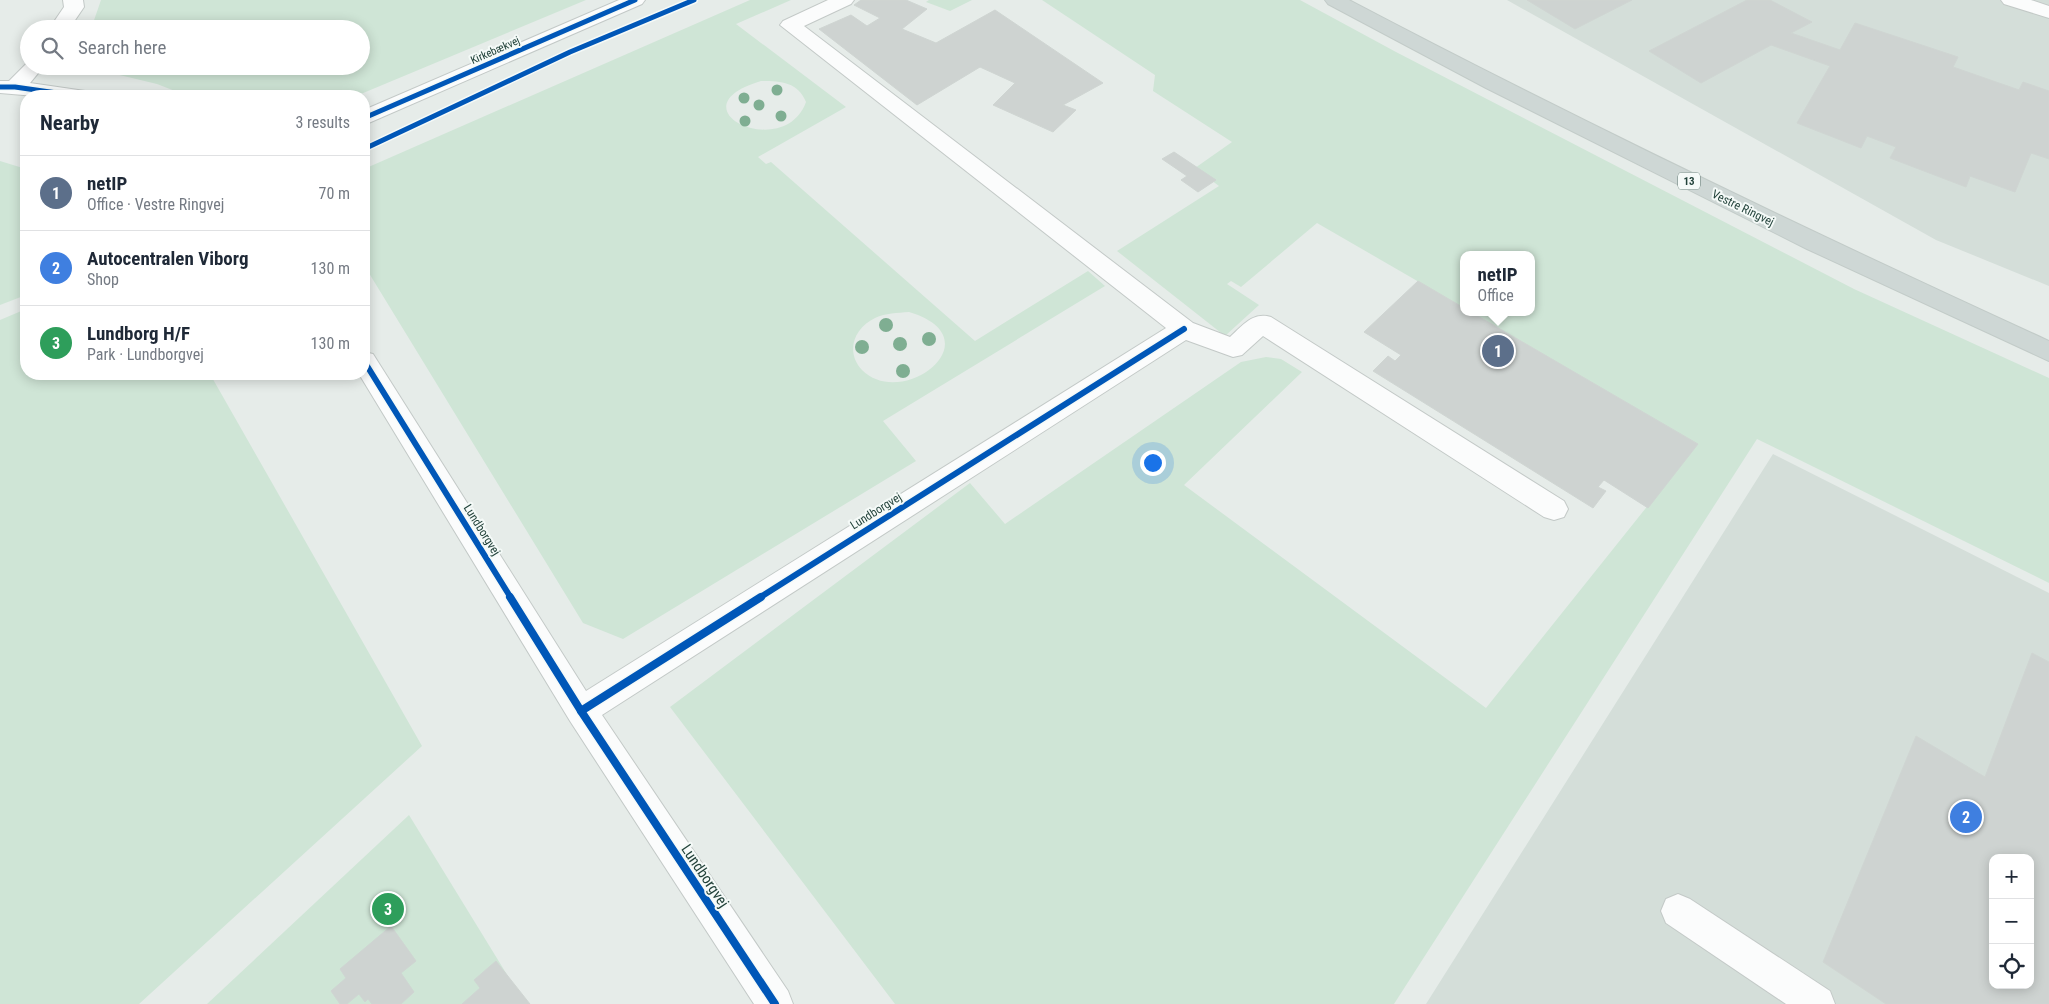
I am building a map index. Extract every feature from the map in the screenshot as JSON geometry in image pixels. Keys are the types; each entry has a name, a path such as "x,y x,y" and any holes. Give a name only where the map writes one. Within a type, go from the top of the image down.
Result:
{"main road":[{"name":"Vestre Ringvej","path":"1335,0 1502,89 1815,243 2049,352"}],"street":[{"path":"65,20 74,7 73,0"},
{"name":"Kirkebækvej","path":"370,115 635,0"},
{"path":"844,0 790,25 1184,329 1233,348 1262,322 1554,509"},
{"path":"2011,0 2049,12"},
{"path":"7,87 22,75"},
{"path":"7,87 31,90"},
{"name":"Lundborgvej","path":"580,711 1184,329"},
{"name":"Lundborgvej","path":"370,371 580,711 775,1004"},
{"path":"1678,911 1817,1004"}],"shaded area":[{"path":"1507,0 2049,0 2049,286 1936,240"},
{"path":"1773,454 2049,593 2049,1004 1426,1004"}],"green space":[{"path":"101,0 586,0 370,90 172,90 157,84 120,75 370,75 370,20 94,20"},
{"path":"750,0 791,0 736,24 846,107 758,157 766,164 771,162 975,341 1088,271 1105,286 883,421 916,461 623,639 583,623 370,275 370,166","holes":["761,81 775,81 788,84 803,95 806,102 794,120 777,128 758,129 741,125 729,116 727,104 736,92","909,312 934,324 944,338 943,353 934,366 918,377 899,382 879,380 862,370 857,363 854,356 854,341 862,328 875,318"]},
{"path":"929,0 972,0 950,11 926,2"},
{"path":"1042,0 1300,0 1396,52 1854,289 2049,378 2049,583 1757,439 1394,1004 895,1004 670,707 970,483 1005,524 1241,362 1266,357 1281,359 1302,372 1184,485 1486,708 1697,444 1478,316 1535,316 1535,251 1460,251 1460,306 1317,223 1241,287 1231,281 1227,284 1259,305 1225,336 1117,251 1219,186 1195,168 1232,142 1153,91 1155,75"},
{"path":"0,161 20,167 20,297 0,305"},
{"path":"20,312 20,380 213,380 422,746 139,1004 0,1004 0,320"},
{"path":"409,815 525,1004 207,1004"}],"building":[{"path":"861,0 906,0 927,9 902,29 936,43 995,10 1103,83 1063,105 1076,110 1053,132 993,105 1015,83 980,67 917,105 819,29 851,15 867,26 880,18 854,5"},
{"path":"1527,0 1632,0 1575,29"},
{"path":"1747,0 1770,0 1812,22 1791,33 1840,50 1855,23 1958,57 1953,67 2019,90 2023,82 2049,91 2049,159 2031,153 2015,192 1970,176 1966,187 1890,158 1896,147 1867,136 1861,148 1797,123 1830,66 1771,45 1701,83 1649,51"},
{"path":"1174,152 1216,180 1198,192 1181,180 1187,176 1162,159"},
{"path":"1418,281 1460,306 1460,316 1478,316 1698,444 1648,508 1604,480 1598,487 1606,491 1593,508 1373,371 1388,356 1395,361 1401,355 1364,332"},
{"path":"2032,653 2049,662 2049,1004 1886,1004 1823,962 1916,736 1985,777"},
{"path":"391,926 416,961 401,973 414,992 401,1004 372,1004 368,999 365,1002 359,994 347,1004 340,1004 331,991 346,978 340,969"},
{"path":"496,961 530,1004 462,1004 480,988 474,980"}],"cycle path":[{"path":"370,115 635,0"},
{"path":"370,146 570,52 694,0"},
{"path":"0,87 36,90"},
{"path":"581,711 1184,329"},
{"path":"370,371 581,711 775,1004"}],"place":[{"name":"netIP","path":"1498,351"},
{"name":"Autocentralen Viborg","path":"1966,817"},
{"name":"Lundborg H/F","path":"388,909"}]}
